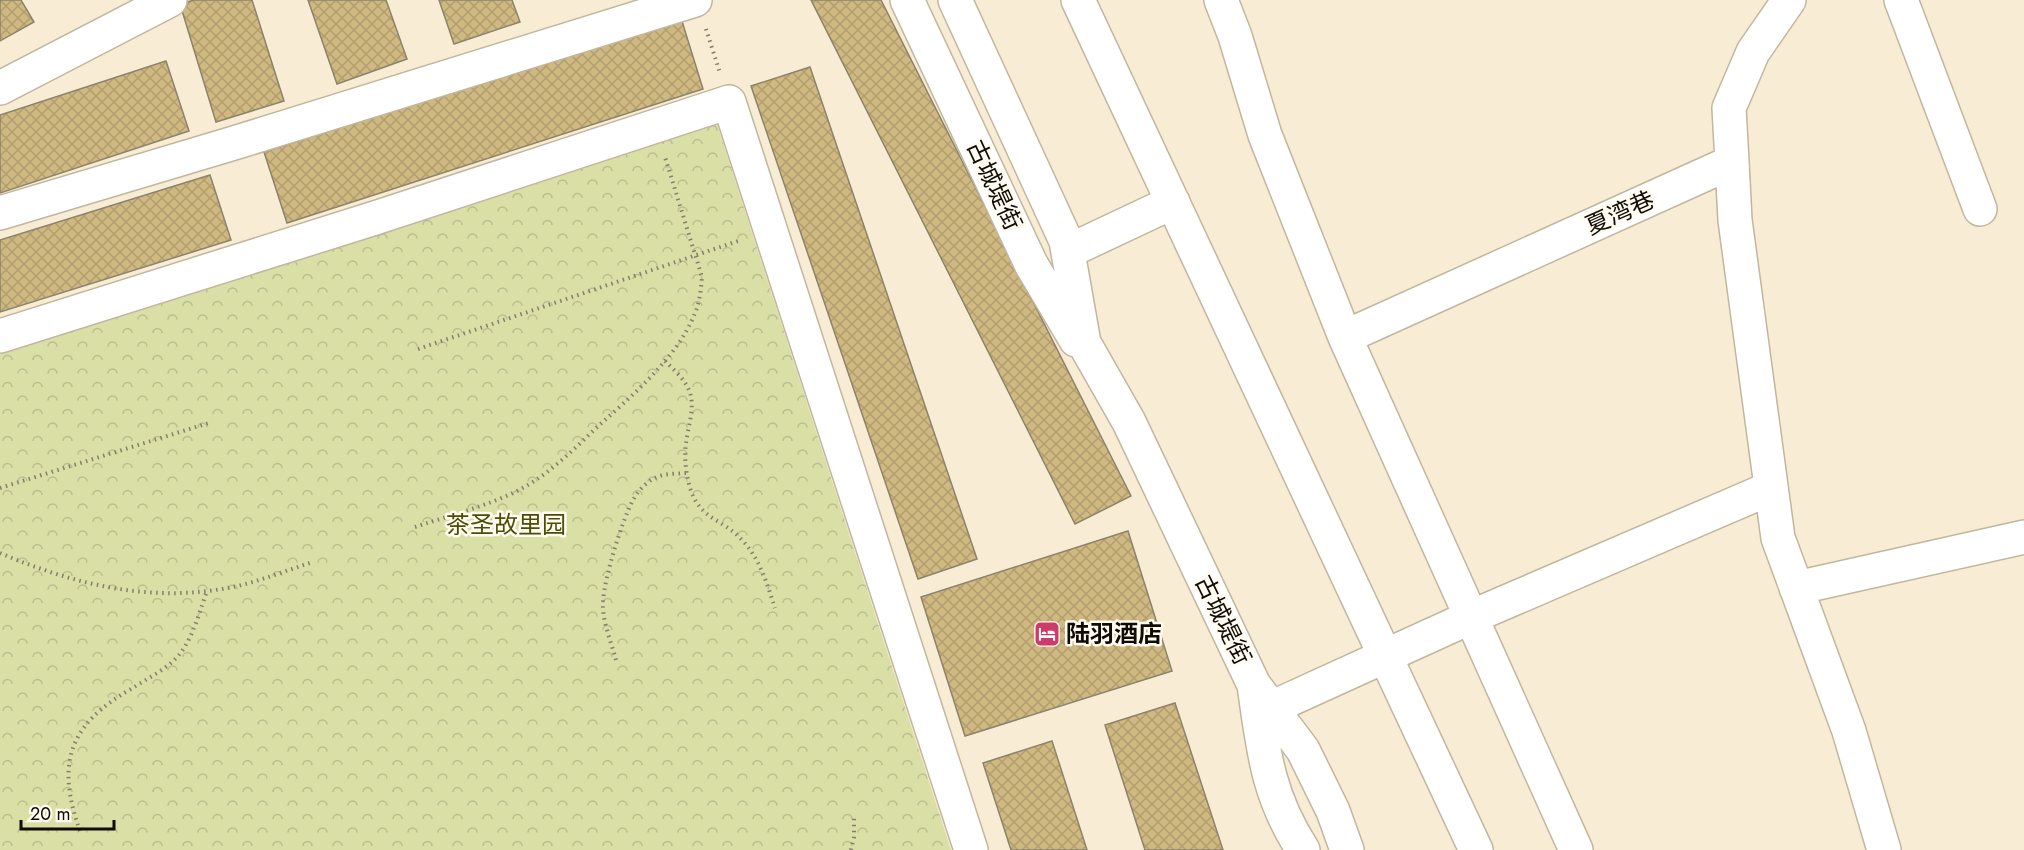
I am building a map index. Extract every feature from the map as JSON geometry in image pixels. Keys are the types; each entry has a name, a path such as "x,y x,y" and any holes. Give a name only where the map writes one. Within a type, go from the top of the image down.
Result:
{"lane":[{"path":"0,88 170,0"},
{"name":"古城堤街","path":"907,0 1031,264 1078,343 1094,362"},
{"name":"古城堤街","path":"955,0 1060,226 1069,250 1084,343 1129,422 1263,697 1308,760 1333,811 1347,850"},
{"path":"1078,0 1476,850"},
{"path":"1221,0 1235,36 1265,135 1345,336 1576,850"},
{"path":"1789,0 1753,52 1729,108 1735,220 1778,538 1849,731 1884,850"},
{"path":"1901,0 1980,209"},
{"path":"0,213 234,143 700,11"},
{"path":"0,336 301,242 729,102 971,850"},
{"name":"夏湾巷","path":"1345,336 1732,162"},
{"path":"1069,250 1173,202"},
{"path":"1263,697 1387,656 1471,617 1771,488"},
{"path":"1796,588 2024,537"},
{"name":"古城堤街","path":"1263,697 1266,766 1275,799 1303,850"}],"path":[{"path":"700,11 729,102"},
{"path":"416,526 514,493 535,482 638,390 665,361 684,334 695,313 702,277 697,255 655,127"},
{"path":"418,349 770,230"},
{"path":"665,361 677,373 690,393 692,404 686,446 687,473 691,490 703,511 740,537 752,551 775,608"},
{"path":"0,488 212,422"},
{"path":"616,660 604,618 605,581 633,499 644,485 657,477 687,473"},
{"path":"0,553 61,577 103,587 178,594 250,583 313,562"},
{"path":"80,831 72,809 68,772 71,752 77,735 105,705 154,675 182,651 190,637 207,591"},
{"path":"851,850 854,837 854,816"}],"green space":[{"name":"茶圣故里园","path":"716,121 951,850 0,850 0,344"}],"building":[{"path":"0,0 21,0 34,22 0,41"},
{"path":"194,0 252,0 284,101 216,122 180,4"},
{"path":"308,0 386,0 407,59 337,84"},
{"path":"439,0 512,0 520,22 454,44"},
{"path":"811,0 881,0 1131,496 1075,524"},
{"path":"681,18 703,89 287,223 264,152"},
{"path":"166,61 189,131 0,193 0,115"},
{"path":"810,67 977,559 918,579 751,86"},
{"path":"210,175 231,240 0,312 0,240"},
{"name":"陆羽酒店","path":"1128,531 1172,671 965,736 921,597"},
{"path":"1175,703 1223,850 1145,850 1105,725"},
{"path":"1052,741 1087,850 1011,850 983,763"}],"place":[{"name":"陆羽酒店","path":"1047,634"}]}
